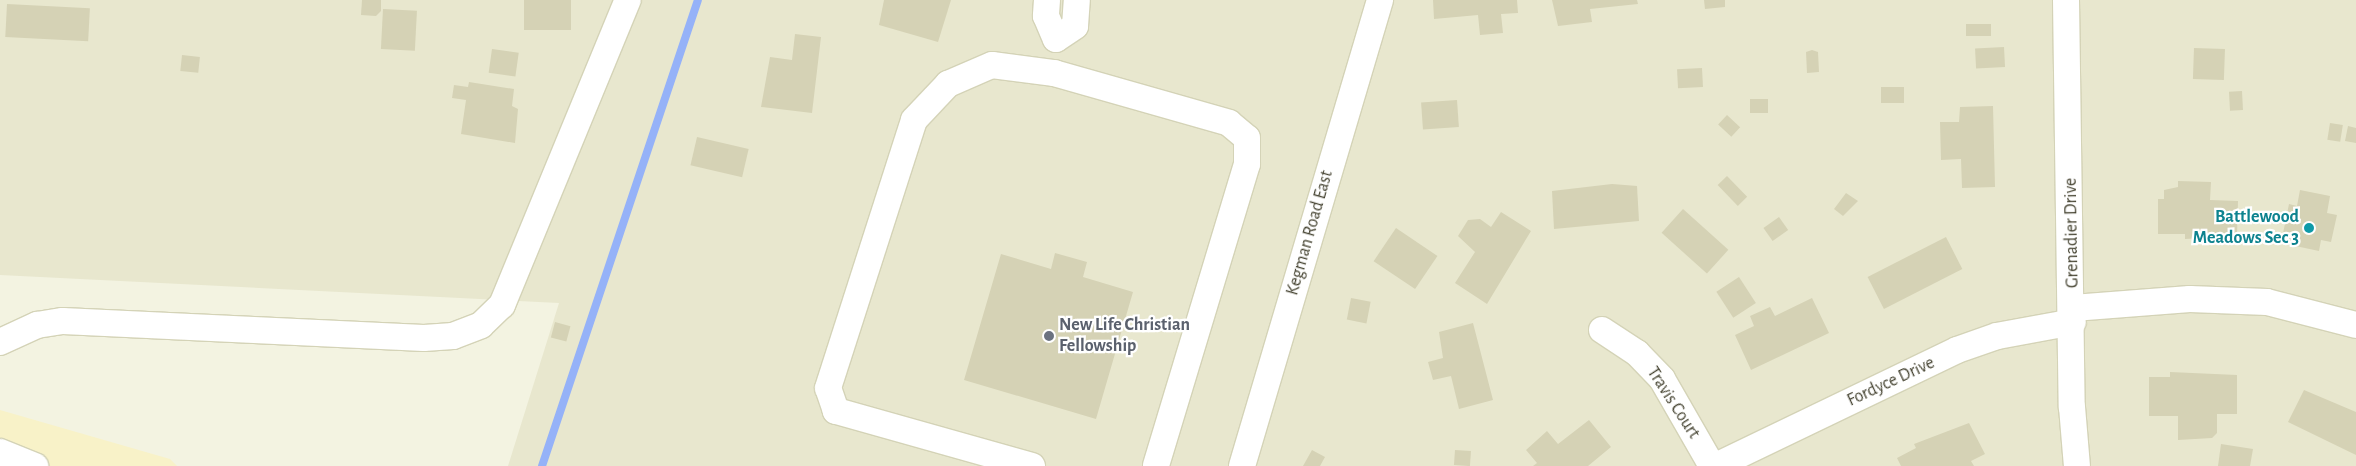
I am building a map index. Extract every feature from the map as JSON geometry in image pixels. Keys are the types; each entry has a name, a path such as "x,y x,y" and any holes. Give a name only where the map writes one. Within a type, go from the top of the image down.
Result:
{"street":[{"path":"0,342 36,325 63,321 424,338 453,336 482,325 502,305 628,0"},
{"path":"1047,0 1046,16 1056,39 1054,73"},
{"path":"1056,39 1075,26 1077,0"},
{"name":"Kegman Road East","path":"1242,466 1380,0"},
{"name":"Grenadier Drive","path":"2066,0 2073,315 2072,407 2077,466"},
{"path":"1032,466 836,411 828,388 914,120 948,84 992,65 1054,73 1229,123 1247,138 1247,164 1156,466"},
{"name":"Fordyce Drive","path":"1714,466 1957,350 1997,336 2073,315 2190,299 2267,302 2356,325"},
{"name":"Travis Court","path":"1602,330 1637,353 1662,379 1714,466"},
{"path":"0,452 35,466"}],"shaded area":[{"path":"0,0 2356,0 2356,466 508,466 559,303 0,275"},
{"path":"0,410 170,459 177,466 0,466"}],"building":[{"path":"362,0 381,0 381,11 376,16 361,15"},
{"path":"524,0 571,0 571,30 524,30"},
{"path":"884,0 951,0 938,42 879,25"},
{"path":"1433,0 1517,0 1518,13 1501,14 1503,33 1480,35 1478,15 1434,19"},
{"path":"1552,0 1637,0 1638,4 1590,9 1592,22 1558,26"},
{"path":"1704,0 1725,0 1725,7 1705,9"},
{"path":"7,4 90,8 88,41 5,37"},
{"path":"383,9 417,11 415,51 381,49"},
{"path":"1966,24 1991,24 1991,36 1966,36"},
{"path":"795,34 821,37 812,113 761,107 770,57 792,60"},
{"path":"2004,47 2005,67 1976,68 1975,49"},
{"path":"2194,48 2225,49 2224,80 2193,79"},
{"path":"492,49 519,53 515,77 489,73"},
{"path":"1812,50 1818,52 1819,72 1807,73 1806,52"},
{"path":"182,55 200,57 198,73 180,71"},
{"path":"1702,68 1703,87 1678,88 1677,69"},
{"path":"469,82 514,89 512,106 518,109 515,143 461,134 466,100 452,98 454,85 468,87"},
{"path":"1881,87 1904,87 1904,103 1881,103"},
{"path":"2242,91 2243,110 2230,111 2229,92"},
{"path":"1750,99 1768,99 1768,113 1750,113"},
{"path":"1457,100 1459,127 1423,129 1421,103"},
{"path":"1993,106 1995,187 1962,188 1961,159 1941,160 1940,122 1959,122 1960,107"},
{"path":"1727,115 1740,127 1731,137 1718,125"},
{"path":"2330,123 2343,125 2340,142 2327,140"},
{"path":"2348,126 2356,128 2356,143 2345,141"},
{"path":"697,137 749,149 742,177 690,165"},
{"path":"1727,176 1747,197 1738,206 1718,185"},
{"path":"2178,181 2211,182 2210,200 2238,201 2237,236 2185,239 2185,234 2158,234 2158,199 2164,199 2164,190 2178,187"},
{"path":"1612,184 1637,186 1639,221 1554,229 1552,191"},
{"name":"Battlewood Meadows Sec 3","path":"2300,190 2330,196 2327,213 2337,215 2331,242 2321,240 2319,251 2281,243 2289,204 2297,206"},
{"path":"1846,193 1858,201 1843,216 1834,209"},
{"path":"1683,209 1728,250 1707,274 1662,233"},
{"path":"1501,212 1531,231 1487,304 1455,283 1475,252 1458,236 1468,220 1480,219 1491,227"},
{"path":"1779,217 1788,230 1773,241 1763,228"},
{"path":"1396,228 1437,256 1415,289 1374,261"},
{"path":"1946,237 1962,269 1884,309 1868,277"},
{"name":"New Life Christian Fellowship","path":"1055,253 1087,262 1083,277 1133,292 1096,419 964,380 1001,254 1051,269"},
{"path":"1739,277 1756,303 1733,318 1716,292"},
{"path":"1351,298 1371,302 1366,323 1347,320"},
{"path":"1812,298 1829,333 1751,370 1735,335 1754,326 1750,316 1770,307 1775,316"},
{"path":"555,322 570,326 566,342 551,337"},
{"path":"1473,323 1493,400 1459,409 1451,376 1433,380 1428,362 1443,358 1439,332"},
{"path":"2170,372 2237,375 2237,414 2217,414 2217,433 2212,438 2178,440 2178,416 2149,416 2149,377 2170,377"},
{"path":"2304,390 2356,412 2356,455 2288,422"},
{"path":"1589,420 1611,447 1588,466 1533,466 1537,463 1526,450 1547,431 1558,444"},
{"path":"1969,423 1985,454 1971,461 1974,466 1901,466 1897,458 1916,448 1914,444"},
{"path":"2221,444 2253,449 2250,466 2218,466"},
{"path":"1312,450 1325,457 1320,466 1303,466"},
{"path":"1455,450 1471,451 1470,466 1454,465"}],"waterway":[{"path":"542,466 698,0"}],"place":[{"name":"Battlewood Meadows Sec 3","path":"2309,228"},
{"name":"New Life Christian Fellowship","path":"1049,336"}]}
